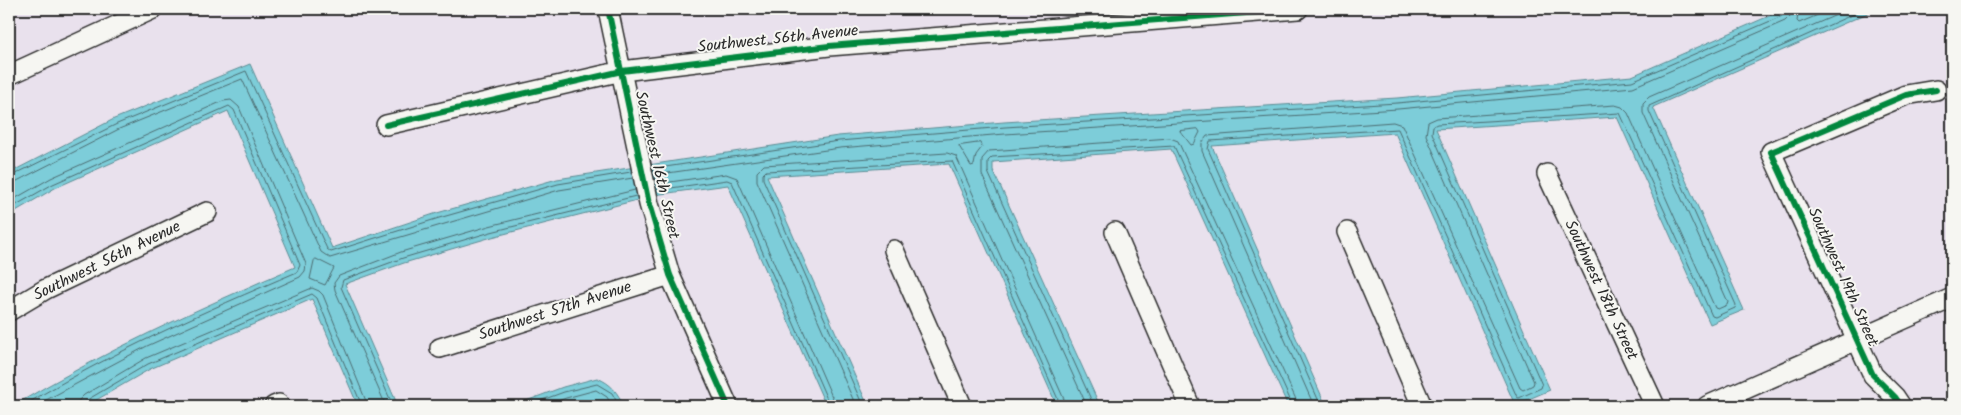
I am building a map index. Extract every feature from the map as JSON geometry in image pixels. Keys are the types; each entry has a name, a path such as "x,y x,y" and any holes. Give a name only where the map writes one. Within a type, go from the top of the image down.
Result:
{"street":[{"path":"9,74 153,9"},
{"name":"Southwest 16th Street","path":"608,9 649,204 670,274 728,406"},
{"name":"Southwest 56th Avenue","path":"386,125 622,71 829,46 1298,9"},
{"name":"Southwest 19th Street","path":"1901,406 1895,396 1873,375 1771,152 1906,95 1936,90"},
{"name":"Southwest 18th Street","path":"1547,174 1655,406"},
{"name":"Southwest 56th Avenue","path":"9,311 46,289 207,212"},
{"path":"1115,232 1190,406"},
{"path":"1347,232 1422,406"},
{"path":"894,250 962,406"},
{"name":"Southwest 57th Avenue","path":"440,348 670,274"},
{"path":"1707,406 1952,298"}],"water":[{"path":"1785,9 1877,9 1653,107 1744,310 1710,324 1617,117 1436,129 1550,390 1515,405 1395,133 1212,146 1326,406 1288,406 1171,149 993,162 993,170 1100,406 1057,406 949,164 767,176 868,406 826,406 728,185 661,194 492,237 404,263 345,284 398,406 358,406 312,299 150,369 86,406 13,406 116,349 223,298 295,267 228,111 55,188 9,215 9,173 114,119 250,64 332,248 437,213 557,179 838,136 1004,122 1397,98 1632,76"},
{"path":"597,378 614,389 624,406 513,406 563,387"}],"cycle path":[{"path":"608,9 649,204 670,275 728,406"},
{"path":"386,125 622,71 829,46 1298,9"},
{"path":"1901,406 1895,397 1873,375 1771,152 1906,95 1936,90"}]}
